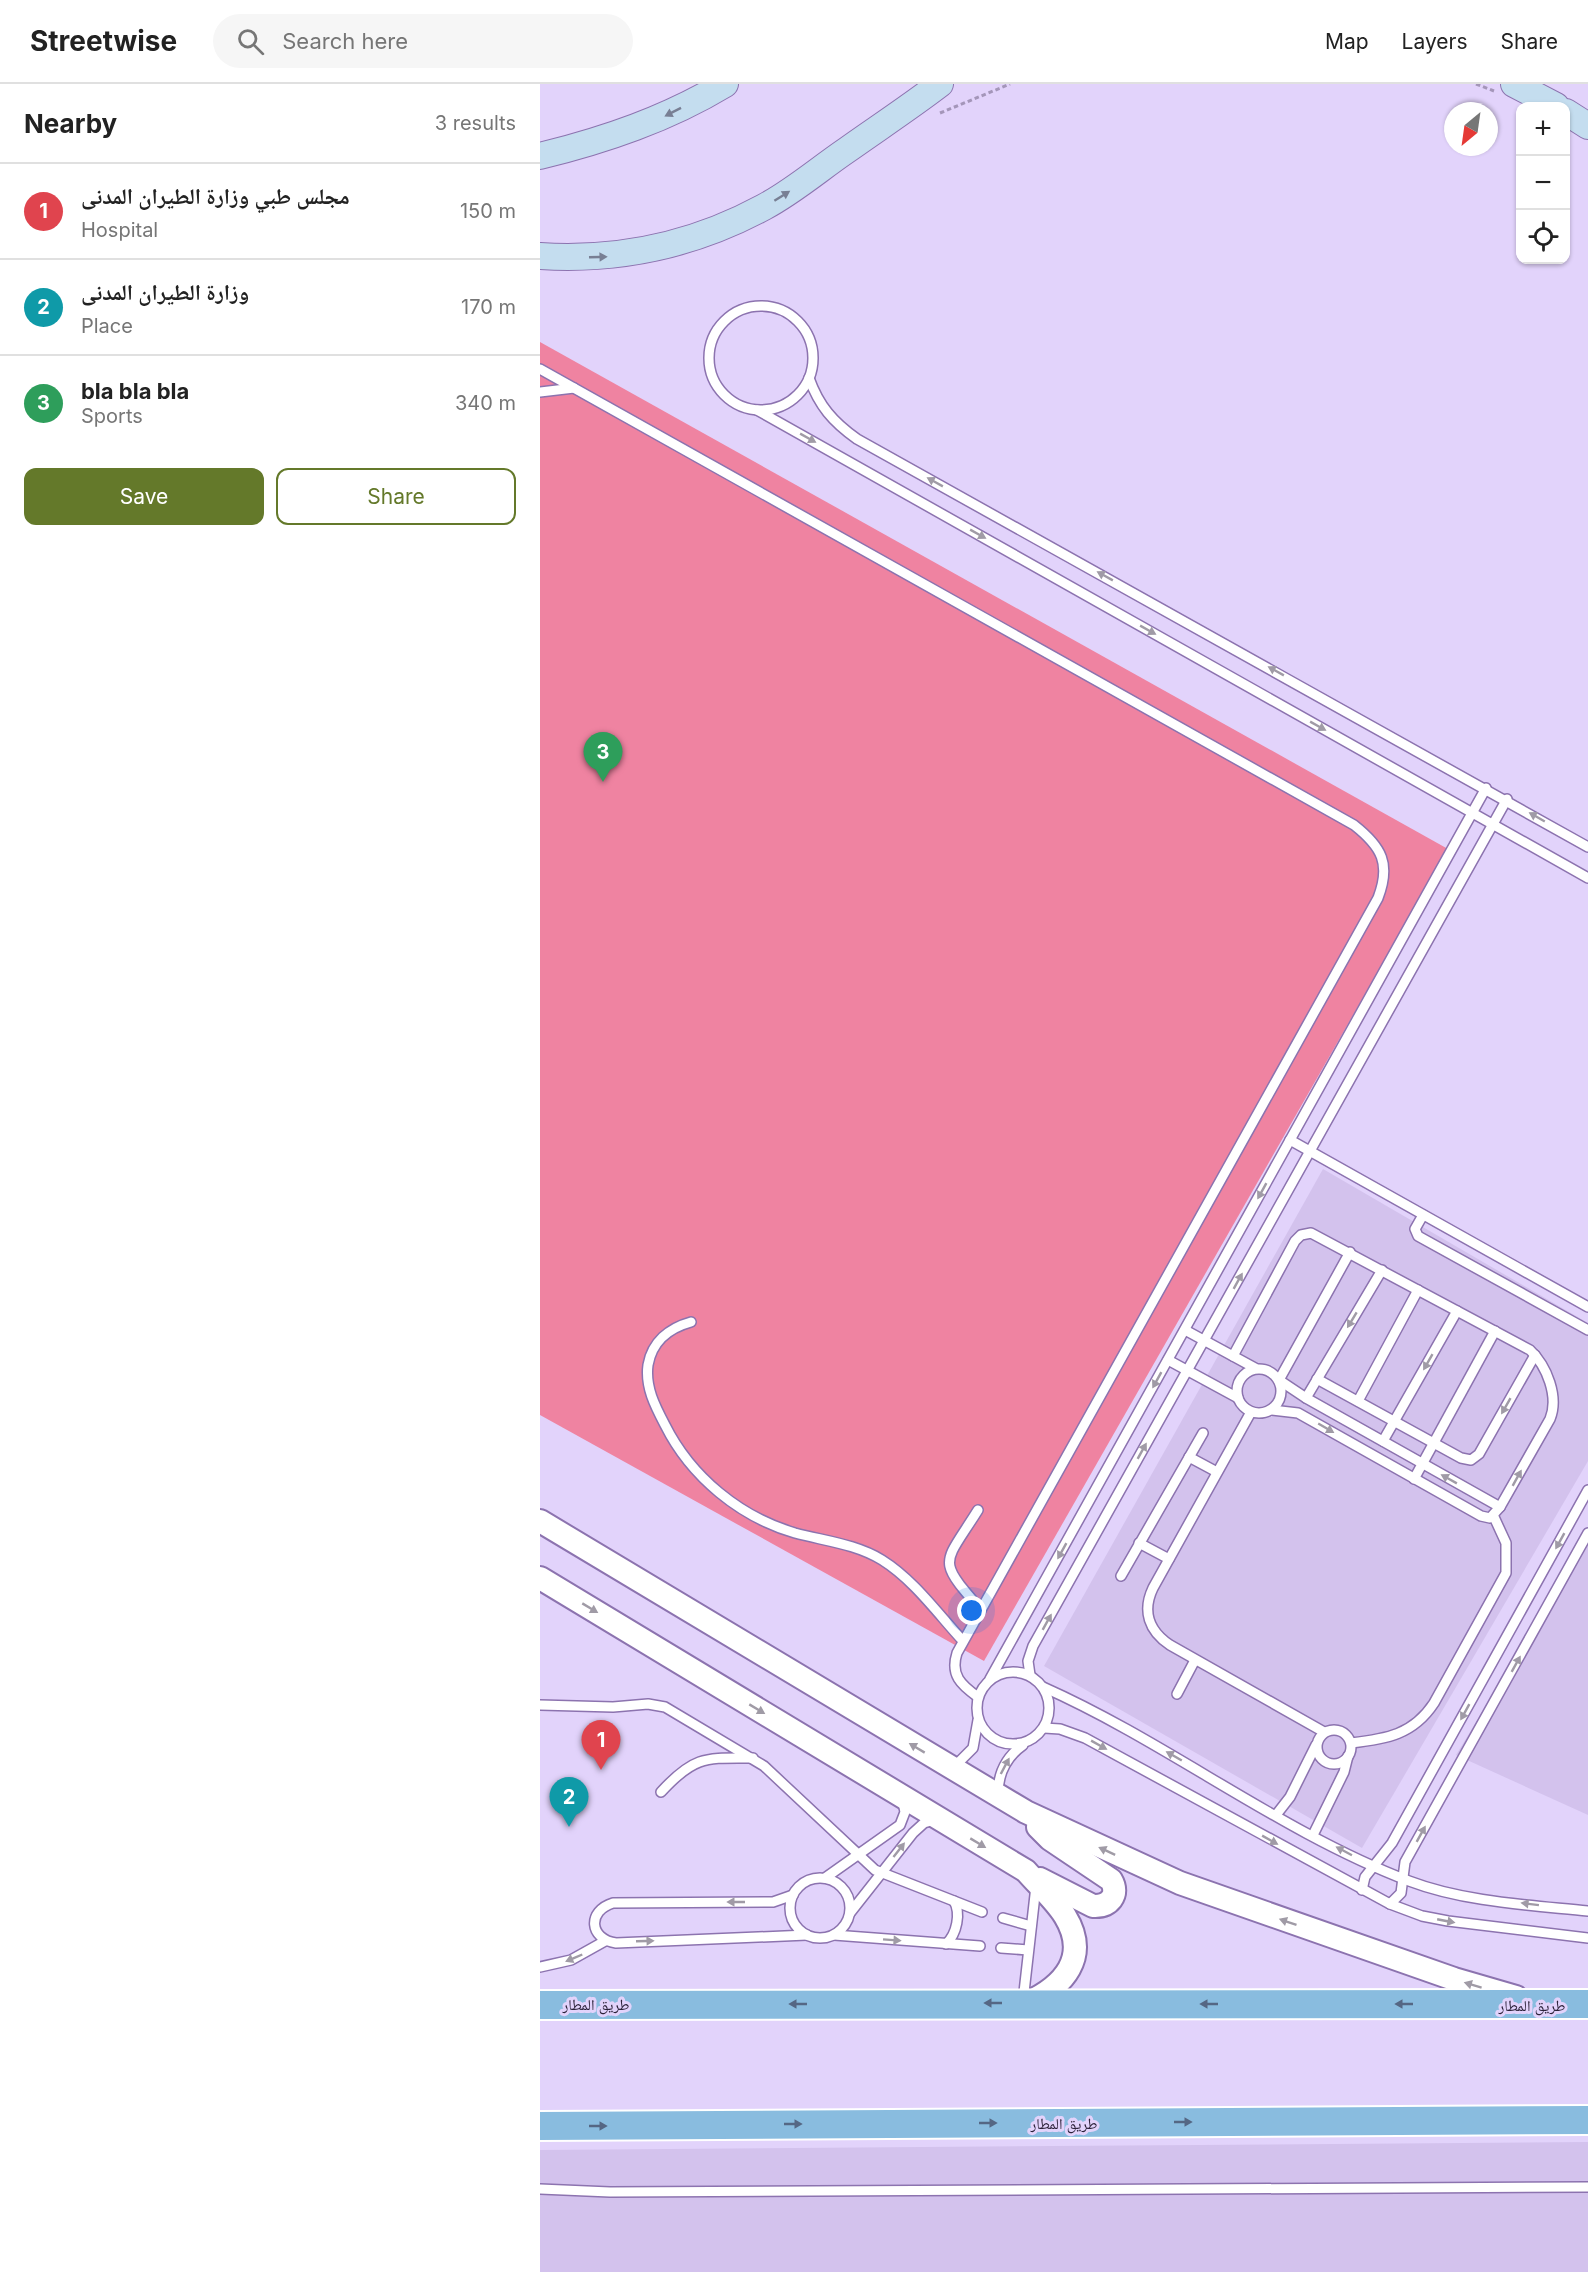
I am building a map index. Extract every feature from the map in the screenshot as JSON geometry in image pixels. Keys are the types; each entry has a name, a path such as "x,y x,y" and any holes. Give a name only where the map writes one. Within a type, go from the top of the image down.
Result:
{"main road":[{"path":"540,156 604,140 666,116 725,84"},
{"path":"540,256 608,256 645,251 675,245 731,223 765,207 801,184 940,84"},
{"path":"1514,84 1548,102"},
{"path":"1570,115 1588,126"},
{"name":"طريق المطار","path":"540,2005 1588,2004"},
{"name":"طريق المطار","path":"540,2126 1588,2120"}],"street":[{"path":"540,1521 998,1797 1138,1866 1223,1899 1454,1979 1550,2005"},
{"path":"540,1578 1031,1877 1093,1905 1102,1906 1110,1902 1115,1887 1111,1880 1050,1839 1026,1812"},
{"path":"1025,2003 1059,1985 1073,1960 1074,1947 1072,1931 1065,1916 1031,1877"}],"lane":[{"path":"757,410 770,409 794,399 809,378 812,364 810,343 800,324 789,314 761,306 747,308 733,314 714,335 710,349 711,370 720,390 731,400 757,410 1588,878"},
{"path":"540,369 1354,825 1379,850 1384,866 1384,882 1378,898 963,1641 954,1662 954,1673 959,1682 978,1697"},
{"path":"809,378 825,412 838,426 857,439 1507,799 1588,847"},
{"path":"540,392 574,388"},
{"path":"951,1769 973,1748 978,1718 978,1697 1486,788"},
{"path":"1030,1675 1028,1661 1033,1646 1507,799"},
{"path":"1290,1140 1588,1307"},
{"path":"1423,1215 1415,1229 1418,1236 1588,1330"},
{"path":"1168,1360 1238,1398 1251,1412 1262,1413 1272,1410 1298,1413 1485,1518 1494,1516 1500,1507 1552,1412 1552,1393 1543,1365 1535,1355 1316,1234 1306,1233 1298,1238 1233,1356"},
{"path":"1272,1410 1282,1393 1279,1380 1350,1252"},
{"path":"1306,1398 1382,1270"},
{"path":"1358,1401 1418,1290"},
{"path":"1383,1441 1457,1311"},
{"path":"691,1322 663,1336 651,1353 648,1374 651,1395 663,1422 676,1445 696,1472 724,1497 757,1518 794,1533 851,1546 882,1559 908,1580 963,1641"},
{"path":"1185,1330 1256,1368 1269,1370 1279,1380 1306,1398 1500,1507"},
{"path":"1414,1479 1495,1331"},
{"path":"1317,1379 1467,1460 1475,1458 1535,1355"},
{"path":"1238,1398 1238,1383 1242,1376 1256,1368"},
{"path":"1251,1412 1149,1596 1149,1622 1161,1639 1195,1660 1324,1732 1337,1730 1348,1737 1351,1743 1344,1772 1313,1835"},
{"path":"1120,1576 1203,1433"},
{"path":"1190,1457 1217,1472"},
{"path":"1362,1890 1365,1877 1392,1843 1588,1490"},
{"path":"978,1510 950,1554 948,1566 954,1578 981,1610"},
{"path":"1351,1743 1400,1735 1420,1721 1434,1703 1506,1573 1506,1544 1494,1516"},
{"path":"1390,1904 1401,1893 1405,1863 1588,1533"},
{"path":"1139,1544 1169,1559"},
{"path":"1177,1694 1195,1660"},
{"path":"990,1679 1009,1672 1030,1675 1043,1687 1090,1708 1276,1815 1374,1867 1402,1878 1458,1894 1588,1911"},
{"path":"998,1797 998,1784 1007,1760 1044,1728 1050,1708 1043,1687"},
{"path":"540,1705 613,1707 656,1704 753,1758 857,1856 881,1874 982,1912"},
{"path":"978,1718 992,1738 1008,1744 1026,1742"},
{"path":"1044,1728 1060,1729 1085,1738 1390,1904 1422,1916 1448,1921 1588,1938"},
{"path":"1276,1815 1290,1797 1324,1732"},
{"path":"1316,1745 1320,1757 1331,1764 1337,1764 1348,1756"},
{"path":"661,1792 680,1772 700,1761 753,1758"},
{"path":"605,1941 597,1934 593,1924 595,1914 602,1906 613,1903 773,1902 793,1895 806,1881 825,1878 900,1825 905,1812 901,1797"},
{"path":"834,1935 842,1930 850,1913 918,1827 938,1819"},
{"path":"1025,2003 1031,1926 1031,1877"},
{"path":"825,1878 834,1881 847,1894 850,1913"},
{"path":"793,1895 790,1913 793,1922 807,1935"},
{"path":"946,1944 955,1932 958,1909 954,1901"},
{"path":"1003,1918 1031,1926"},
{"path":"540,1967 571,1960 605,1941 807,1935 816,1938 834,1935 980,1946"},
{"path":"1001,1948 1028,1950"},
{"path":"540,2189 610,2192 1588,2187"}],"shaded area":[{"path":"540,342 1448,849 984,1661 540,1415"},
{"path":"1323,1169 1588,1323 1588,1461 1362,1848 1044,1666"},
{"path":"1588,1538 1588,1815 1456,1755"},
{"path":"1588,2142 1588,2272 540,2272 540,2150"}],"place":[{"name":"bla bla bla","path":"603,782"},
{"name":"مجلس طبي وزارة الطيران المدنى","path":"601,1770"},
{"name":"وزارة الطيران المدنى","path":"569,1827"}]}
